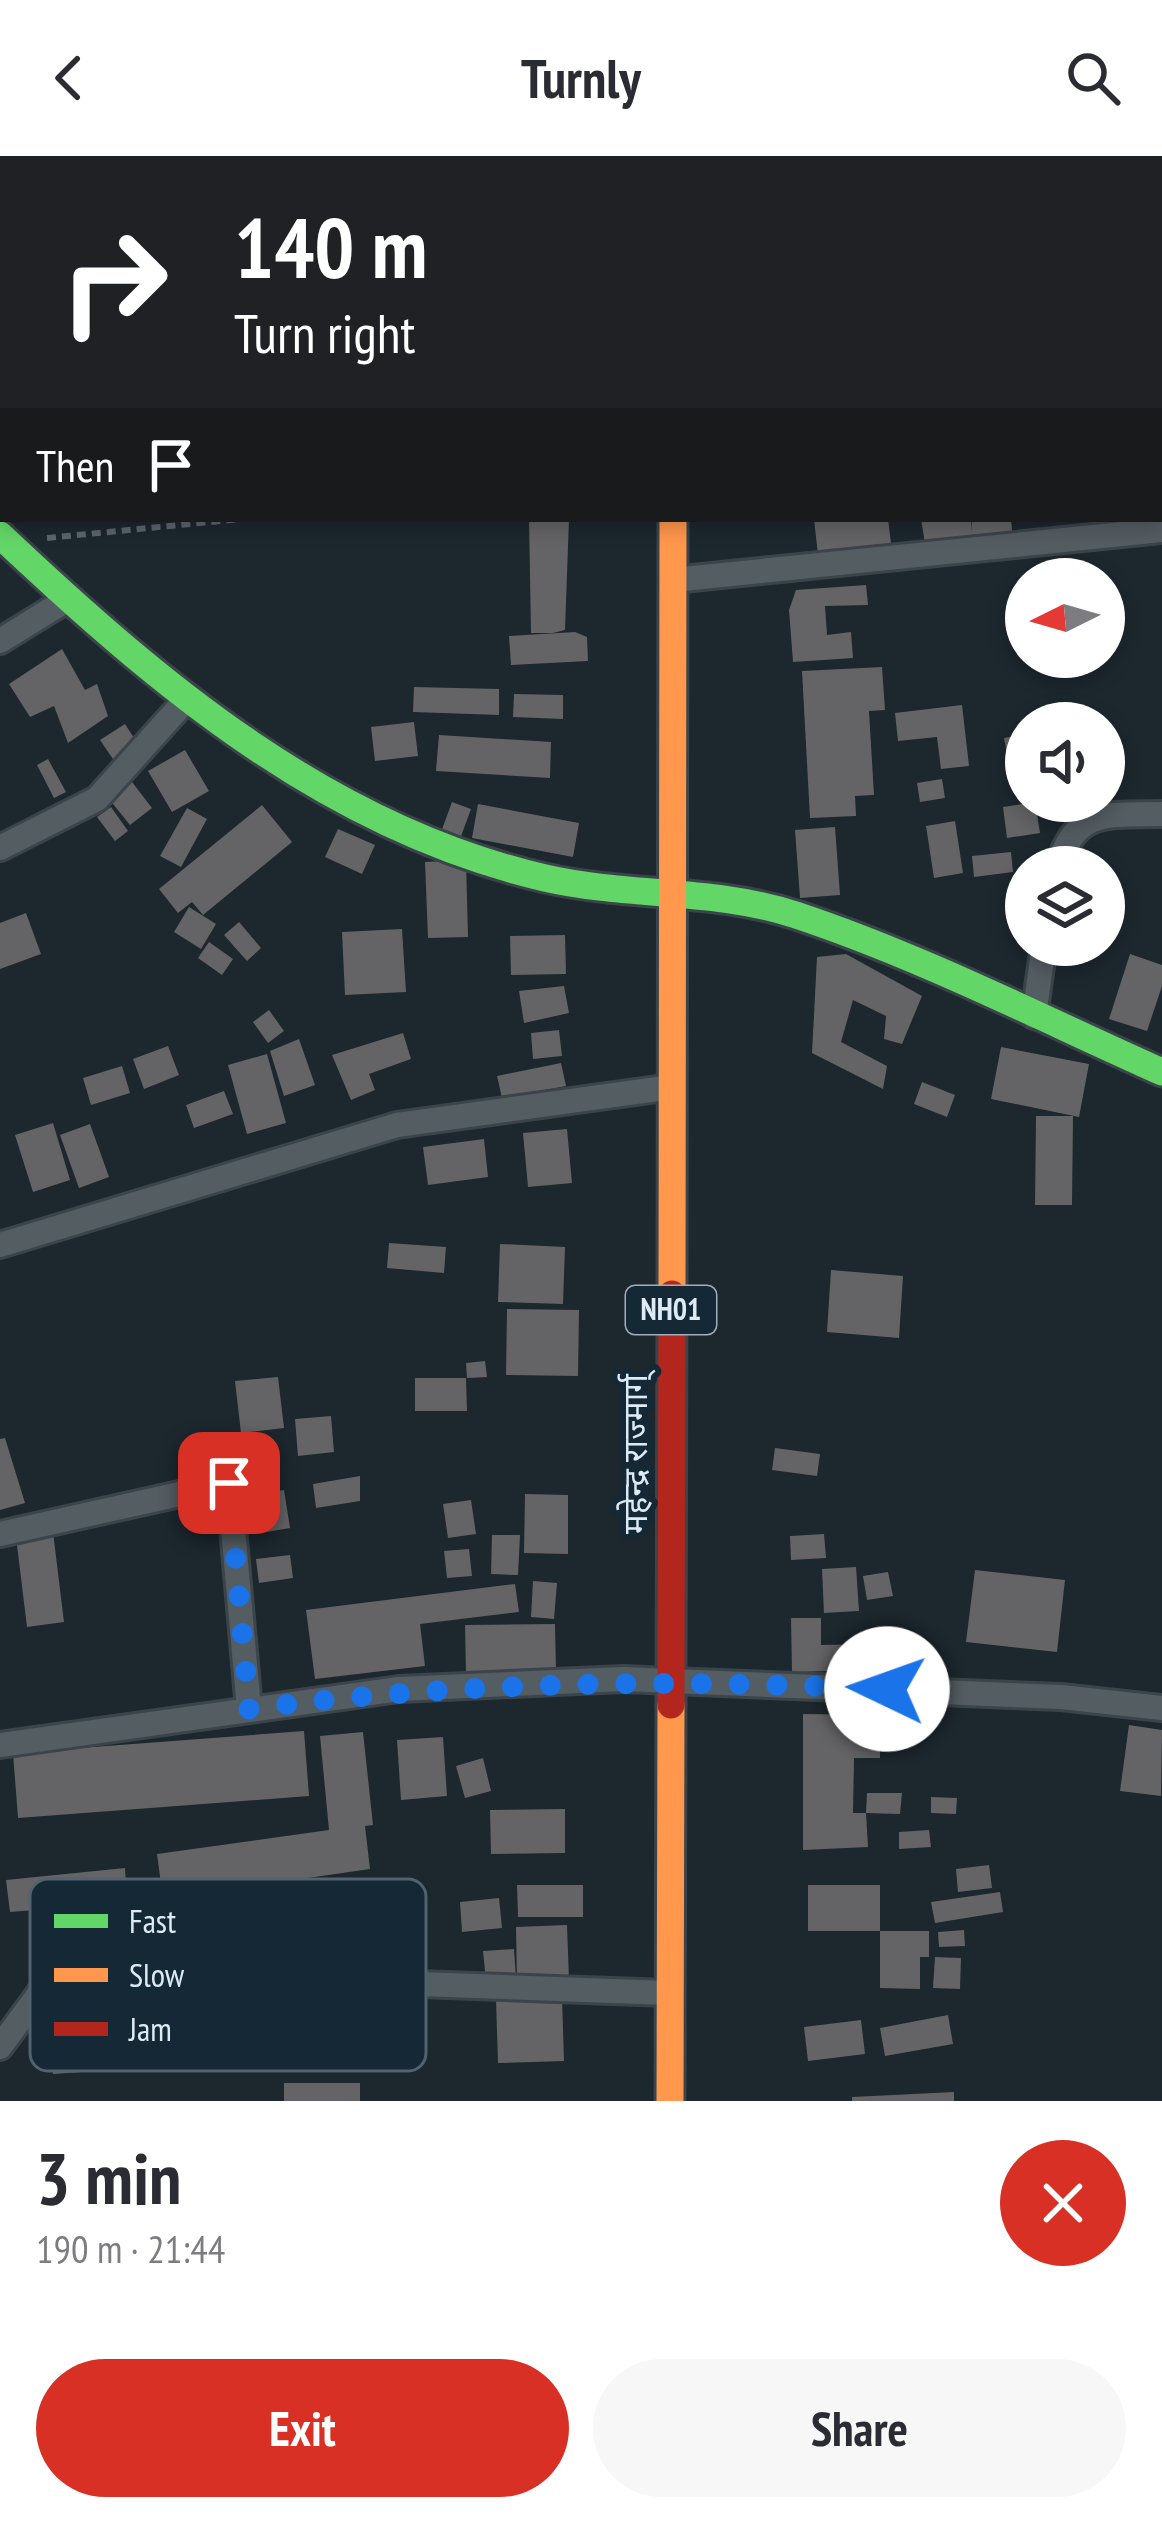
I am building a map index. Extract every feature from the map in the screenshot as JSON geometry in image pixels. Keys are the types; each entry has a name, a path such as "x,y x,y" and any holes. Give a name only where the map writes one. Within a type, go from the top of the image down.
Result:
{"main road":[{"name":"महेन्द्र राज्मार्ग्","path":"670,2101 674,522"},
{"path":"3,538 185,701 284,772 386,827 547,879 672,891 792,913 1162,1072"}],"street":[{"path":"673,580 1162,530"},
{"path":"0,640 68,599"},
{"path":"0,848 97,799 185,701"},
{"path":"1064,846 1079,824 1113,815 1162,814"},
{"path":"1034,1016 1041,966"},
{"path":"0,1245 397,1125 672,1087"},
{"path":"0,1534 229,1483 249,1709"},
{"path":"0,1745 399,1689 670,1679 1061,1697 1162,1708"},
{"path":"426,1984 668,1993"},
{"path":"0,2047 30,2006"}],"path":[{"path":"3,538 203,522"}],"building":[{"path":"529,522 569,522 565,630 531,633"},
{"path":"814,522 888,522 893,559 819,564"},
{"path":"922,522 971,522 972,532 972,522 1011,522 1013,540 926,549"},
{"path":"866,585 868,605 825,606 827,635 851,632 853,658 793,662 789,610 796,590"},
{"path":"575,632 587,637 588,661 511,665 509,636"},
{"path":"62,649 85,690 97,684 108,716 68,743 54,706 30,717 9,684"},
{"path":"882,667 885,710 869,711 874,795 855,796 856,816 810,818 802,671"},
{"path":"414,687 499,689 499,715 413,712"},
{"path":"514,694 563,695 563,719 513,717"},
{"path":"962,705 969,766 941,769 937,737 898,741 895,713"},
{"path":"414,722 418,756 375,761 371,727"},
{"path":"125,724 141,749 117,765 100,740"},
{"path":"439,735 551,742 550,778 436,771"},
{"path":"185,750 209,791 172,812 148,771"},
{"path":"48,759 66,792 54,798 37,765"},
{"path":"942,779 945,798 920,802 917,783"},
{"path":"132,782 152,808 130,825 109,799"},
{"path":"452,802 471,809 460,839 441,832"},
{"path":"478,804 579,823 573,857 472,838"},
{"path":"262,805 292,842 203,915 192,902 178,913 159,889"},
{"path":"111,807 128,831 115,841 97,817"},
{"path":"1003,807 1005,822 1038,822 1040,833 1007,838"},
{"path":"187,808 207,819 181,867 160,856"},
{"path":"955,821 963,873 934,878 926,826"},
{"path":"835,827 840,895 800,898 795,830"},
{"path":"338,829 375,845 362,874 325,857"},
{"path":"1005,853 1005,873 974,877 972,856"},
{"path":"466,860 468,937 428,938 425,862"},
{"path":"189,907 216,924 201,949 174,932"},
{"path":"26,913 41,954 0,969 0,923"},
{"path":"239,922 261,948 247,961 224,935"},
{"path":"402,929 406,992 345,995 342,932"},
{"path":"565,935 566,974 511,975 510,936"},
{"path":"209,942 233,959 222,975 198,958"},
{"path":"846,954 922,996 902,1044 884,1039 886,1016 853,1000 841,1042 887,1066 883,1089 812,1053 817,957"},
{"path":"1130,954 1162,965 1162,986 1147,1031 1109,1019"},
{"path":"564,986 569,1013 524,1023 519,991"},
{"path":"269,1010 284,1031 268,1043 253,1022"},
{"path":"559,1030 562,1056 533,1059 531,1033"},
{"path":"403,1033 411,1059 369,1074 375,1090 351,1100 332,1055"},
{"path":"299,1039 315,1085 284,1096 270,1051"},
{"path":"168,1046 179,1075 144,1089 133,1059"},
{"path":"1001,1047 1089,1064 1079,1117 991,1099"},
{"path":"267,1054 286,1123 247,1134 228,1065"},
{"path":"561,1063 566,1086 502,1098 497,1076"},
{"path":"122,1066 130,1093 91,1105 83,1078"},
{"path":"922,1082 955,1095 947,1117 914,1104"},
{"path":"224,1091 233,1114 194,1128 186,1105"},
{"path":"1036,1116 1073,1116 1072,1205 1035,1205"},
{"path":"53,1123 70,1180 33,1192 15,1135"},
{"path":"90,1124 109,1177 79,1188 60,1135"},
{"path":"567,1129 572,1183 528,1187 523,1133"},
{"path":"484,1139 488,1177 428,1185 423,1147"},
{"path":"389,1243 446,1247 444,1273 387,1268"},
{"path":"500,1244 565,1247 563,1304 498,1302"},
{"path":"831,1270 903,1276 899,1338 827,1332"},
{"path":"507,1309 579,1310 578,1376 506,1375"},
{"path":"485,1361 487,1377 467,1378 466,1363"},
{"path":"278,1377 284,1428 241,1433 235,1381"},
{"path":"415,1378 466,1378 467,1411 415,1411"},
{"path":"331,1416 334,1452 298,1456 295,1419"},
{"path":"5,1438 25,1503 0,1510 0,1439"},
{"path":"775,1448 820,1454 817,1476 772,1470"},
{"path":"360,1476 360,1501 316,1508 313,1484"},
{"path":"284,1490 290,1528 261,1533 255,1495"},
{"path":"525,1494 568,1495 568,1554 524,1553"},
{"path":"471,1500 476,1534 448,1538 443,1504"},
{"path":"53,1532 64,1622 27,1627 16,1537"},
{"path":"824,1534 826,1558 791,1560 790,1536"},
{"path":"492,1535 520,1535 518,1575 491,1574"},
{"path":"469,1549 472,1576 447,1578 444,1551"},
{"path":"290,1555 293,1578 259,1583 256,1559"},
{"path":"856,1567 859,1611 824,1613 822,1569"},
{"path":"975,1570 1065,1580 1057,1652 966,1642"},
{"path":"888,1572 893,1596 867,1600 863,1576"},
{"path":"533,1581 557,1583 554,1619 531,1617"},
{"path":"515,1584 519,1612 420,1624 425,1666 315,1679 306,1610"},
{"path":"791,1618 821,1618 821,1645 871,1644 872,1670 792,1672"},
{"path":"555,1624 556,1672 466,1675 465,1625"},
{"path":"872,1691 898,1691 898,1711 873,1712"},
{"path":"803,1714 880,1715 880,1758 854,1758 853,1813 866,1813 868,1847 803,1850"},
{"path":"1129,1725 1162,1730 1161,1796 1120,1791"},
{"path":"304,1731 309,1796 18,1818 13,1753"},
{"path":"363,1732 373,1825 365,1826 370,1869 301,1879 160,1879 157,1854 329,1830 320,1736"},
{"path":"443,1737 447,1796 401,1800 397,1740"},
{"path":"483,1758 491,1791 465,1798 456,1766"},
{"path":"867,1793 902,1793 900,1814 866,1813"},
{"path":"931,1797 957,1798 956,1814 931,1813"},
{"path":"565,1809 565,1853 491,1854 490,1810"},
{"path":"929,1830 931,1847 899,1849 899,1832"},
{"path":"989,1865 992,1888 958,1892 956,1869"},
{"path":"125,1868 126,1879 30,1879 30,1910 10,1912 6,1880"},
{"path":"517,1885 583,1885 583,1917 518,1917"},
{"path":"808,1885 880,1885 880,1931 808,1931"},
{"path":"1000,1892 1003,1912 935,1923 931,1902"},
{"path":"499,1898 502,1928 462,1932 460,1902"},
{"path":"567,1925 569,1980 517,1982 516,1927"},
{"path":"964,1930 965,1946 939,1947 938,1932"},
{"path":"880,1931 929,1931 929,1957 920,1957 920,1989 880,1988"},
{"path":"514,1949 516,1979 486,1981 483,1951"},
{"path":"935,1957 961,1958 960,1989 933,1988"},
{"path":"562,1998 564,2061 498,2063 496,2000"},
{"path":"948,2015 953,2044 885,2056 880,2028"},
{"path":"861,2020 865,2054 808,2061 804,2027"},
{"path":"284,2083 360,2083 360,2101 284,2101"},
{"path":"954,2092 954,2101 852,2101 852,2097"}],"traffic: fast":[{"path":"0,535 185,696 319,787 391,824 466,855 545,878 734,900 796,915 935,969 1162,1072"}],"traffic: slow":[{"path":"672,1294 673,522"},
{"path":"670,2101 671,1705"}],"traffic: jam":[{"path":"671,1705 672,1294"}],"route":[{"path":"229,1483 249,1709 399,1689 623,1679 887,1689"}]}
